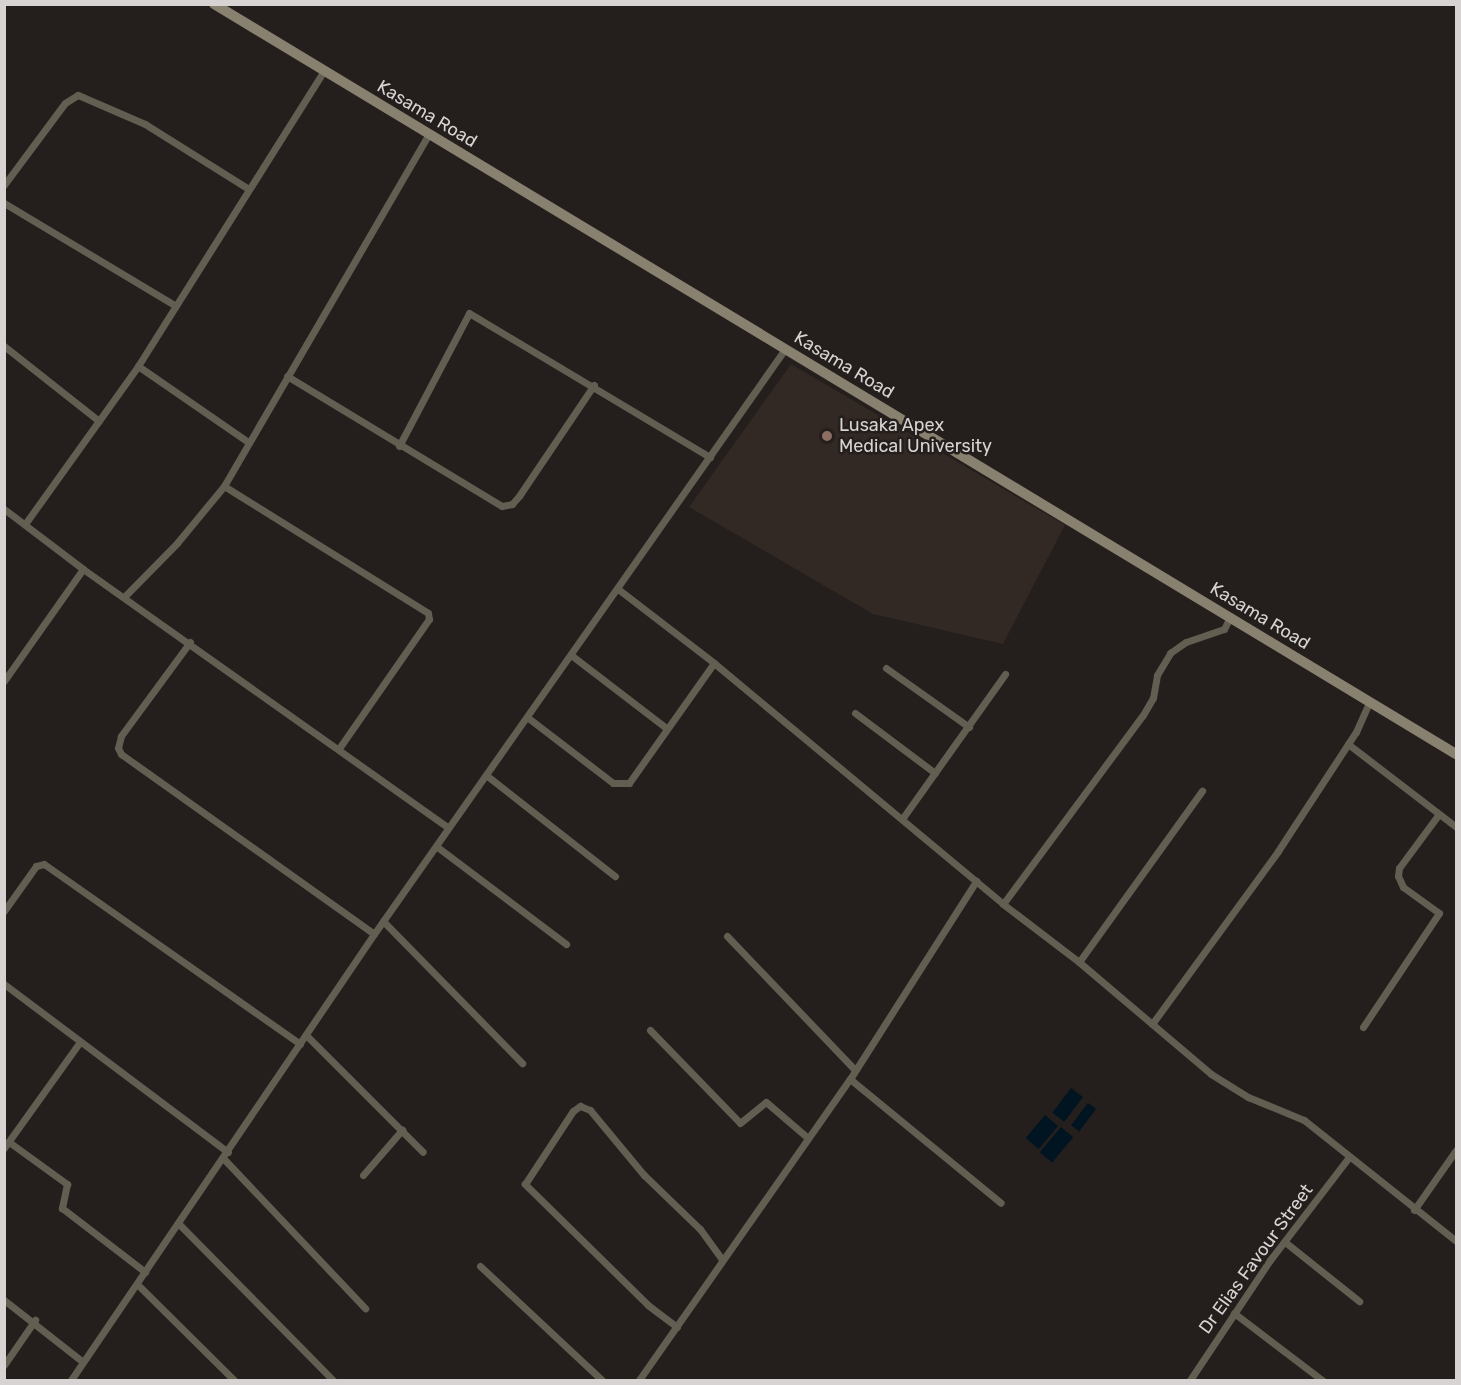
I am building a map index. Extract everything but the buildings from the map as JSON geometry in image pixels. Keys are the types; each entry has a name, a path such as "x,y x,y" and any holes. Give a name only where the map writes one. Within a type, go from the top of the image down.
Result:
{"street":[{"name":"Kasama Road","path":"214,4 1456,754"},
{"path":"24,524 138,366 247,188 324,71"},
{"path":"4,185 66,103 78,95 145,124 247,188"},
{"path":"125,596 177,543 224,486 428,135"},
{"path":"4,203 176,306"},
{"path":"399,446 469,313 594,385 710,457"},
{"path":"4,346 99,421"},
{"path":"71,1380 448,827 618,589 785,349"},
{"path":"138,366 248,442"},
{"path":"286,376 502,506 512,504 594,385"},
{"path":"224,486 428,613 429,619 340,747"},
{"path":"4,509 84,569 340,747 448,827"},
{"path":"4,681 84,569"},
{"path":"618,589 714,663 1003,904 1079,962 1231,1088 1304,1120 1414,1210 1456,1241"},
{"path":"1003,904 1143,715 1154,698 1157,675 1170,653 1186,642 1224,629 1230,617"},
{"path":"190,642 121,736 118,748 121,754 374,934"},
{"path":"571,655 666,728"},
{"path":"527,717 613,783 633,780 666,728 714,663"},
{"path":"886,668 969,727"},
{"path":"902,819 1005,674"},
{"path":"1152,1024 1272,860 1348,744 1370,702"},
{"path":"855,713 935,773"},
{"path":"1348,744 1456,827"},
{"path":"486,775 615,876"},
{"path":"1079,962 1203,791"},
{"path":"1363,1027 1439,913 1403,886 1398,876 1399,868 1439,814"},
{"path":"436,846 566,944"},
{"path":"4,911 36,866 44,864 300,1044"},
{"path":"639,1380 850,1079 976,881"},
{"path":"383,921 522,1063"},
{"path":"726,936 855,1070"},
{"path":"4,984 226,1155 365,1308"},
{"path":"650,1030 740,1123 766,1102 808,1138"},
{"path":"306,1035 423,1152"},
{"path":"80,1042 7,1145 67,1184 62,1208 145,1272"},
{"path":"850,1079 1001,1203"},
{"path":"677,1327 648,1305 525,1184 573,1111 580,1106 590,1110 644,1175 700,1228 722,1259"},
{"path":"363,1176 402,1130"},
{"path":"1414,1210 1456,1150"},
{"name":"Dr Elias Favour Street","path":"1190,1380 1234,1313 1350,1157"},
{"path":"178,1223 333,1380"},
{"path":"1285,1242 1359,1301"},
{"path":"480,1266 602,1380"},
{"path":"137,1284 234,1380"},
{"path":"4,1300 35,1320 83,1362"},
{"path":"1234,1313 1322,1380"},
{"path":"4,1365 35,1320"}],"shaded area":[{"name":"Lusaka Apex Medical University","path":"791,364 1065,525 1003,644 873,614 689,507"}],"water":[{"path":"1071,1088 1083,1097 1064,1122 1052,1113"},
{"path":"1088,1103 1096,1109 1079,1131 1071,1125"},
{"path":"1045,1115 1058,1126 1039,1149 1026,1138"},
{"path":"1061,1127 1073,1137 1052,1163 1040,1152"}],"place":[{"name":"Lusaka Apex Medical University","path":"827,436"}]}
